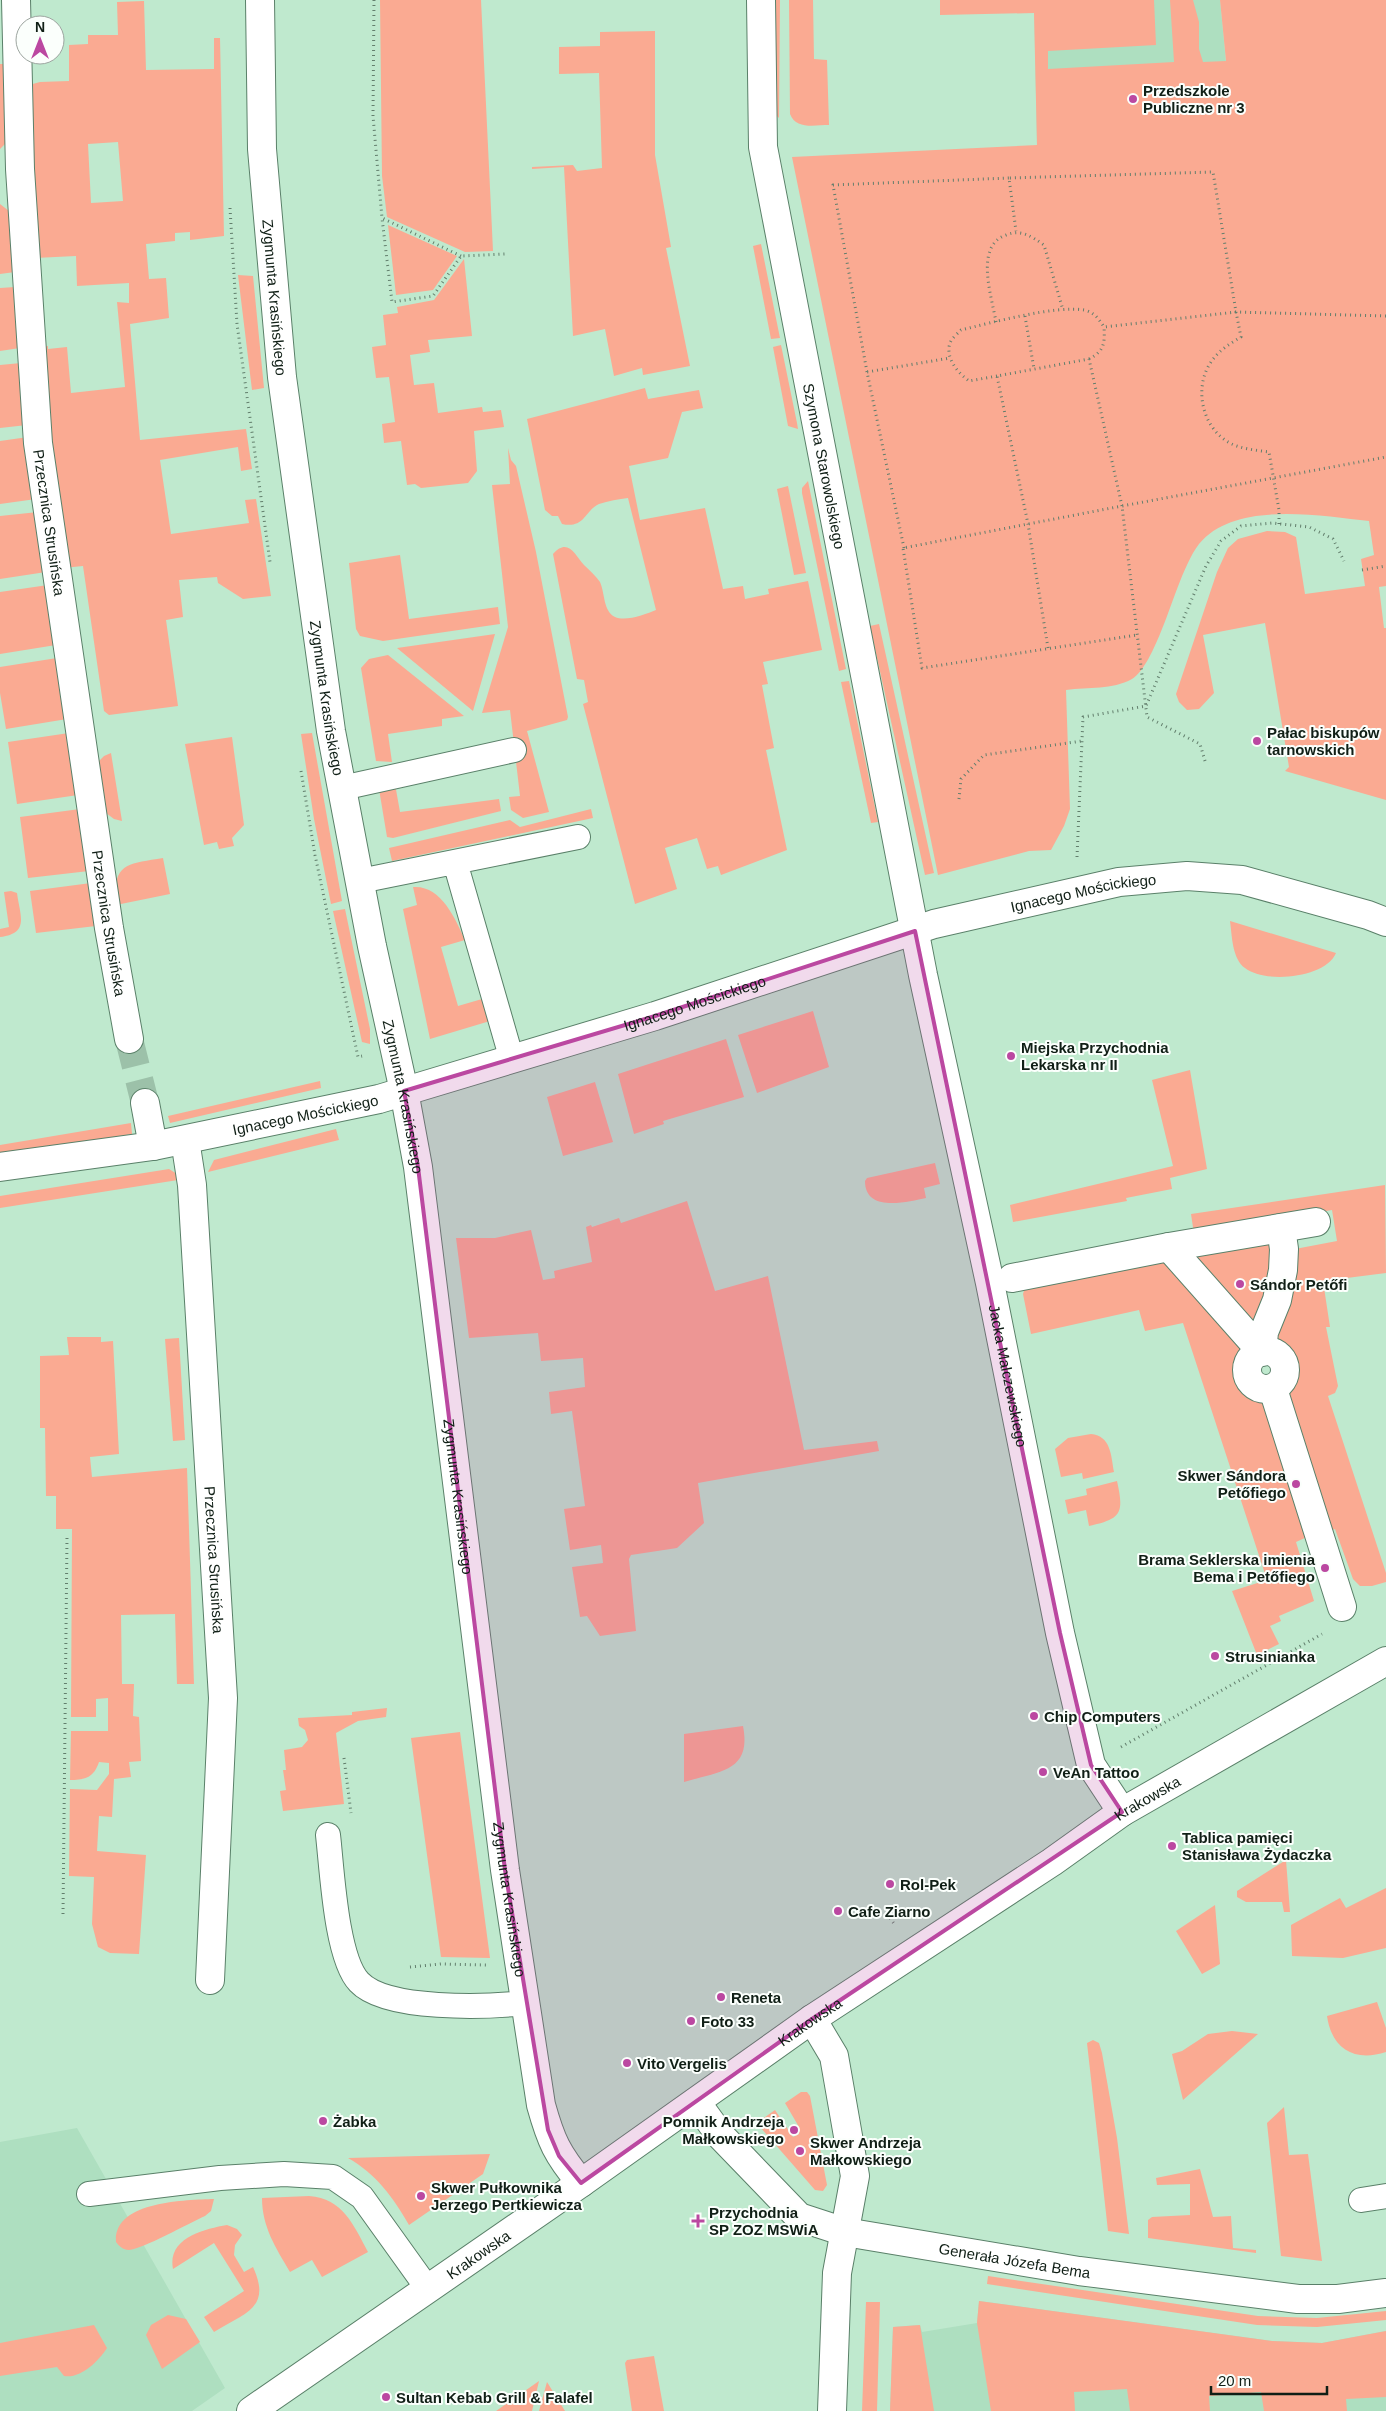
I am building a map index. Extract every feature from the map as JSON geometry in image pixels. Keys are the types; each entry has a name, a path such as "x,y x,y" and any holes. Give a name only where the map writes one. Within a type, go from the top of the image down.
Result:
{"street":[{"name":"Przecznica Strusińska","path":"16,0 10,170 38,443 109,928 129,1039"},
{"name":"Zygmunta Krasińskiego","path":"260,0 262,149 282,377 331,731 372,946 404,1091 418,1167 501,1840 541,2105 548,2130 559,2156 581,2183"},
{"name":"Szymona Starowolskiego","path":"761,0 762,147 915,931"},
{"name":"Ignacego Mościckiego","path":"0,1167 154,1146 380,1099 655,1016 934,924 1119,882 1187,876 1242,880 1368,914 1386,922"},
{"name":"Jacka Malczewskiego","path":"915,931 990,1283 1060,1633 1091,1765 1122,1812"},
{"path":"145,1103 154,1146"},
{"name":"Przecznica Strusińska","path":"186,1140 192,1185 223,1698 210,1980"},
{"path":"1012,1278 1169,1247 1316,1222"},
{"path":"1262,1352 1264,1332 1277,1300 1283,1270 1284,1248 1281,1228"},
{"path":"1169,1247 1262,1352"},
{"path":"1262,1352 1256,1354 1248,1363 1248,1376 1254,1385 1260,1388 1273,1389 1342,1607"},
{"name":"Krakowska","path":"251,2411 581,2183 812,2019 1052,1862 1122,1812 1386,1660"},
{"path":"812,2019 834,2056 855,2176 836,2282 832,2411"},
{"name":"Generała Józefa Bema","path":"696,2102 720,2135 799,2217 845,2232 1079,2271 1298,2299 1338,2299 1386,2293"}],"lane":[{"path":"342,788 514,750"},
{"path":"360,881 578,837"},
{"path":"455,862 512,1060"},
{"path":"328,1835 340,1932 347,1962 359,1982 377,1994 412,2003 507,2005 525,2003"},
{"path":"89,2194 229,2177 284,2174 333,2177 362,2197 428,2289"},
{"path":"1361,2200 1386,2196"}],"path":[{"path":"374,0 373,116 392,302 433,296 461,256"},
{"path":"1137,635 922,668 904,552 867,372 833,185 1213,172 1241,337 1213,359 1204,376 1202,396 1205,413 1211,429 1229,443 1247,449 1269,452 1279,510 1279,524"},
{"path":"1008,178 1016,231"},
{"path":"382,218 461,256 505,254"},
{"path":"996,322 987,267 989,250 998,238 1016,231 1029,235 1044,245 1063,310"},
{"path":"1063,310 1084,310 1097,316 1104,327 1105,343 1100,354 1089,360 969,381 957,372 950,358 950,343 961,330 1063,310"},
{"path":"1104,327 1236,312 1386,316"},
{"path":"1025,316 1034,369"},
{"path":"867,372 950,358"},
{"path":"1089,360 1122,506 1147,717 1200,744 1206,761"},
{"path":"997,376 1028,524 1048,648"},
{"path":"904,552 903,548 1386,457"},
{"path":"1146,706 1206,566 1221,541 1241,526 1279,524 1309,527 1333,539 1344,561"},
{"path":"1362,570 1386,566"},
{"path":"1077,857 1083,717 1146,706"},
{"path":"959,798 961,779 984,755 1082,741"},
{"path":"63,1914 67,1537"},
{"path":"1118,1749 1348,1619 1342,1607"},
{"path":"344,1758 351,1816"},
{"path":"406,1967 440,1964 492,1965"}],"highlighted area":[{"path":"915,931 1060,1633 1091,1765 1122,1812 812,2019 581,2183 559,2156 548,2130 505,1870 418,1167 404,1091 655,1016"}],"shaded area":[{"path":"380,0 481,0 493,251 465,252 387,217 382,176"},
{"path":"774,0 780,0 779,118 775,114"},
{"path":"789,0 813,0 814,59 827,60 829,125 801,125 790,114"},
{"path":"940,0 1154,0 1156,45 1048,51 1048,69 1174,62 1170,0 1193,0 1199,22 1199,49 1203,62 1226,61 1220,0 1386,0 1386,586 1379,587 1384,628 1386,628 1386,800 1285,771 1289,767 1265,623 1203,635 1214,693 1199,709 1187,710 1179,702 1176,694 1217,572 1228,548 1238,539 1267,531 1285,532 1296,537 1305,594 1365,586 1361,559 1374,555 1369,521 1303,514 1256,516 1234,521 1215,530 1199,544 1188,563 1152,652 1136,676 1116,685 1066,690 1070,809 1064,826 1051,850 1029,851 938,875 792,157 1037,145 1034,13 940,15"},
{"name":"Przedszkole Publiczne nr 3","path":"1034,0 1220,0 1233,136 1037,145"},
{"path":"144,1 146,70 214,69 214,38 220,38 224,236 190,240 190,232 175,233 175,241 146,244 149,279 166,278 169,318 130,324 140,440 246,429 252,469 241,471 238,447 160,460 171,534 249,523 245,500 256,499 271,596 243,599 218,583 217,577 179,580 183,617 166,620 178,706 109,715 104,711 83,566 63,568 42,347 48,346 48,349 67,347 71,393 125,387 117,302 129,303 129,283 77,286 76,256 35,258 29,85 40,82 69,81 69,45 88,44 88,35 118,35 117,2","holes":["118,142 123,201 91,203 88,144"]},
{"path":"655,31 655,155 671,247 666,248 690,366 643,375 642,368 614,376 605,329 573,336 564,167 532,169 532,167 573,165 577,171 602,168 599,73 559,74 559,47 600,46 600,32"},
{"path":"0,64 7,64 8,141 0,149"},
{"path":"0,204 9,211 12,223 15,272 0,274"},
{"path":"388,225 457,256 433,290 396,295"},
{"path":"761,244 780,338 771,339 753,246"},
{"path":"464,259 472,336 428,340 430,352 410,355 414,385 434,383 438,413 482,407 483,412 501,410 504,427 474,431 477,471 468,483 421,488 415,484 407,485 401,441 384,443 382,424 395,422 389,377 376,378 372,347 386,345 383,315 398,313 397,307 434,300"},
{"path":"238,275 253,276 264,388 252,390"},
{"path":"15,287 20,348 0,351 0,288"},
{"path":"781,345 798,429 788,426 773,347"},
{"path":"21,363 27,425 0,428 0,365"},
{"path":"645,388 648,399 699,390 703,408 682,412 668,458 629,466 640,520 705,508 723,589 743,586 745,599 769,594 768,589 808,581 822,650 763,662 768,684 762,685 774,748 766,750 787,850 721,875 718,866 707,869 697,838 665,848 677,889 635,904 583,704 588,702 584,680 577,679 553,554 563,547 571,549 600,582 608,611 615,617 625,619 656,610 628,498 599,504 576,524 562,524 558,516 552,516 545,510 527,419"},
{"path":"28,437 36,499 0,504 0,441"},
{"path":"508,448 511,460 516,466 536,552 568,717 567,720 527,731 549,812 523,818 511,810 509,797 520,796 510,710 482,713 508,627 492,485 510,484"},
{"path":"808,481 846,669 839,671 802,493 802,488"},
{"path":"788,486 806,573 794,575 777,489"},
{"path":"38,512 46,572 0,579 0,516"},
{"path":"400,555 409,619 498,607 500,624 383,641 360,636 356,629 349,563"},
{"path":"48,585 56,645 0,654 0,592"},
{"path":"879,624 934,873 925,875 870,626"},
{"path":"495,634 473,711 397,648"},
{"path":"388,655 464,716 442,719 442,726 388,734 392,762 376,761 361,668 369,659"},
{"path":"57,658 67,719 6,729 0,693 0,667"},
{"path":"849,681 878,822 871,823 841,682"},
{"path":"69,733 78,795 17,804 8,742"},
{"path":"312,733 342,901 331,904 314,819 301,734"},
{"path":"232,737 244,825 232,838 234,846 219,849 217,842 204,845 185,744"},
{"path":"111,753 122,821 114,819 106,813 98,762 104,756"},
{"path":"395,784 400,812 499,799 501,811 393,838 387,837 379,789"},
{"path":"80,809 89,871 28,878 20,817"},
{"path":"591,809 593,818 392,861 389,848 510,820 520,827"},
{"path":"163,858 170,894 116,905 115,891 117,881 124,868 131,864"},
{"path":"91,883 96,926 36,933 30,891"},
{"path":"413,887 432,891 446,904 452,913 465,940 441,947 458,1006 482,999 490,1021 430,1039 403,909 417,905"},
{"path":"11,891 17,893 21,922 16,932 0,937 0,929 9,927 4,892"},
{"path":"345,909 370,1029 370,1044 362,1042 333,911"},
{"path":"1230,921 1336,953 1330,961 1308,973 1280,977 1254,973 1245,968 1237,959 1233,946"},
{"path":"813,1011 829,1067 757,1093 738,1035"},
{"path":"726,1039 744,1097 663,1121 664,1124 634,1134 618,1074"},
{"path":"1190,1070 1207,1169 1170,1178 1172,1189 1126,1198 1127,1201 1013,1222 1010,1205 1173,1166 1152,1080"},
{"path":"320,1081 321,1088 170,1123 168,1116"},
{"path":"595,1082 613,1142 563,1156 547,1097"},
{"path":"131,1123 132,1134 0,1155 0,1145"},
{"path":"336,1129 339,1140 208,1172 214,1160"},
{"path":"935,1163 940,1184 924,1188 926,1198 908,1202 888,1203 872,1198 867,1191 865,1181 867,1178"},
{"path":"169,1169 177,1174 178,1180 0,1208 0,1196"},
{"path":"1385,1185 1386,1273 1323,1281 1330,1327 1326,1327 1338,1386 1335,1393 1328,1396 1386,1573 1386,1582 1372,1586 1360,1586 1353,1579 1335,1529 1327,1532 1288,1393 1297,1370 1294,1355 1283,1344 1274,1340 1295,1249 1337,1241 1332,1210 1194,1234 1191,1214"},
{"path":"687,1201 715,1291 768,1276 804,1450 877,1441 879,1451 698,1483 704,1523 677,1548 631,1555 629,1559 636,1631 600,1636 587,1616 580,1617 572,1567 603,1563 601,1545 570,1550 564,1509 585,1506 572,1411 551,1414 549,1392 585,1387 583,1358 541,1361 538,1333 469,1338 456,1238 495,1238 531,1230 543,1280 555,1278 554,1271 592,1262 586,1227 591,1225 592,1227 619,1218 621,1223"},
{"path":"1271,1238 1275,1262 1254,1328 1200,1267 1193,1252"},
{"path":"1161,1258 1245,1350 1235,1363 1235,1377 1246,1393 1264,1402 1307,1537 1296,1542 1314,1601 1279,1616 1281,1621 1270,1626 1279,1644 1257,1655 1232,1591 1267,1580 1183,1323 1145,1331 1139,1310 1031,1334 1023,1294 1025,1287"},
{"path":"67,1337 101,1337 101,1342 113,1341 119,1454 90,1457 92,1477 187,1468 194,1684 177,1684 175,1614 121,1615 122,1684 134,1684 133,1716 139,1717 141,1761 129,1762 131,1777 114,1779 112,1817 99,1816 97,1851 146,1855 139,1954 110,1953 98,1947 92,1924 94,1877 69,1876 70,1789 97,1790 109,1774 109,1763 99,1762 95,1771 89,1777 70,1780 71,1731 108,1731 108,1698 96,1699 96,1717 71,1717 72,1529 56,1529 56,1496 46,1496 45,1428 40,1428 40,1356 69,1355"},
{"path":"179,1338 185,1440 173,1441 165,1339"},
{"path":"1091,1434 1103,1438 1106,1442 1111,1453 1114,1472 1083,1479 1082,1473 1061,1477 1055,1449 1068,1438"},
{"path":"1117,1481 1120,1507 1114,1517 1108,1521 1089,1526 1086,1510 1068,1514 1065,1500 1087,1495 1086,1489"},
{"path":"387,1708 386,1717 358,1721 336,1733 344,1804 283,1811 280,1791 286,1790 283,1770 286,1770 284,1750 302,1747 308,1740 305,1730 299,1726 298,1718 352,1715 352,1712"},
{"path":"743,1726 744,1741 742,1753 738,1761 720,1772 684,1782 684,1734"},
{"path":"460,1732 490,1958 441,1957 411,1738"},
{"path":"1286,1860 1290,1912 1284,1912 1282,1902 1246,1902 1237,1897 1237,1891"},
{"path":"1386,1888 1386,1948 1343,1958 1292,1956 1291,1925 1340,1898 1346,1908"},
{"path":"1215,1905 1220,1964 1202,1974 1176,1931"},
{"path":"1377,2002 1386,2028 1386,2052 1375,2055 1355,2054 1340,2045 1334,2037 1327,2016"},
{"path":"1232,2031 1258,2034 1183,2100 1172,2054 1182,2051 1208,2034"},
{"path":"1093,2040 1099,2043 1102,2053 1117,2138 1129,2234 1108,2231 1087,2043"},
{"path":"801,2092 807,2092 810,2096 827,2185 823,2191 815,2190 760,2127 758,2122 775,2110 793,2137 799,2134 799,2127 785,2103"},
{"path":"1284,2107 1289,2155 1308,2154 1322,2261 1281,2256 1267,2123"},
{"path":"77,2128 225,2388 192,2411 0,2411 0,2142"},
{"name":"Skwer Pułkownika Jerzego Pertkiewicza","path":"490,2154 483,2174 409,2225 383,2187 367,2171 348,2158"},
{"path":"1200,2169 1213,2217 1231,2216 1233,2248 1256,2250 1256,2253 1148,2238 1148,2220 1152,2217 1190,2215 1190,2184 1157,2185 1156,2178"},
{"path":"309,2196 331,2202 339,2208 352,2223 368,2252 322,2277 312,2260 290,2272 271,2237 264,2218 262,2198"},
{"path":"214,2199 211,2211 205,2216 136,2249 127,2250 121,2248 116,2242 118,2228 126,2218 138,2211 170,2202"},
{"path":"227,2225 237,2229 242,2235 235,2245 234,2255 244,2272 253,2267 258,2281 259,2292 257,2301 252,2308 214,2332 204,2317 244,2291 214,2243 173,2269 173,2258 181,2243 189,2237 208,2229"},
{"path":"988,2276 1258,2316 1317,2318 1386,2311 1386,2320 1317,2327 1257,2325 987,2284"},
{"path":"979,2301 1272,2341 1322,2343 1386,2331 1386,2411 890,2411 893,2327 920,2325 922,2332 977,2323"},
{"path":"979,2301 1272,2341 1322,2343 1386,2331 1386,2397 1346,2399 1347,2411 1264,2411 1261,2392 1209,2396 1210,2411 1130,2411 1127,2389 1074,2392 1075,2411 991,2411 977,2323"},
{"path":"866,2302 880,2302 877,2411 862,2411"},
{"path":"168,2315 186,2319 200,2342 162,2369 146,2335 151,2325"},
{"path":"94,2325 107,2348 94,2364 82,2372 76,2375 64,2376 57,2367 0,2376 0,2343"},
{"path":"920,2325 934,2411 890,2411 893,2327"},
{"path":"654,2356 664,2411 632,2411 625,2363 627,2360"},
{"path":"539,2381 532,2411 496,2411"},
{"path":"547,2382 565,2411 539,2411"}],"tunnel":[{"path":"129,1039 145,1103"}],"place":[{"name":"Przedszkole Publiczne nr 3","path":"1133,99"},
{"name":"Pałac biskupów tarnowskich","path":"1257,741"},
{"name":"Miejska Przychodnia Lekarska nr II","path":"1011,1056"},
{"name":"Sándor Petőfi","path":"1240,1284"},
{"name":"Skwer Sándora Petőfiego","path":"1296,1484"},
{"name":"Brama Seklerska imienia Bema i Petőfiego","path":"1325,1568"},
{"name":"Strusinianka","path":"1215,1656"},
{"name":"Chip Computers","path":"1034,1716"},
{"name":"VeAn Tattoo","path":"1043,1772"},
{"name":"Tablica pamięci Stanisława Żydaczka","path":"1172,1846"},
{"name":"Rol-Pek","path":"890,1884"},
{"name":"Cafe Ziarno","path":"838,1911"},
{"name":"Reneta","path":"721,1997"},
{"name":"Foto 33","path":"691,2021"},
{"name":"Vito Vergelis","path":"627,2063"},
{"name":"Żabka","path":"323,2121"},
{"name":"Pomnik Andrzeja Małkowskiego","path":"794,2130"},
{"name":"Skwer Andrzeja Małkowskiego","path":"800,2151"},
{"name":"Skwer Pułkownika Jerzego Pertkiewicza","path":"421,2196"},
{"name":"Przychodnia SP ZOZ MSWiA","path":"698,2221"},
{"name":"Sultan Kebab Grill & Falafel","path":"386,2397"}]}
